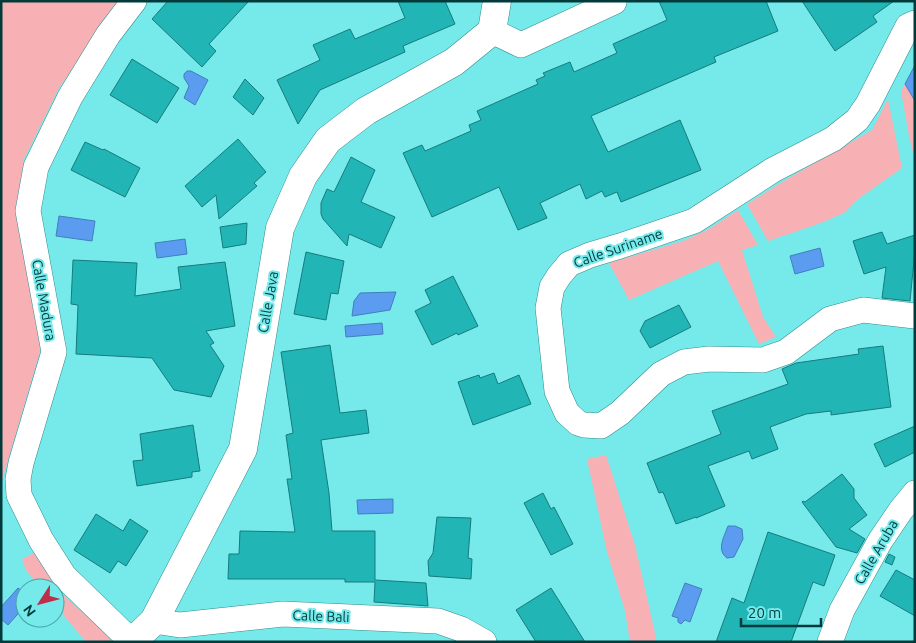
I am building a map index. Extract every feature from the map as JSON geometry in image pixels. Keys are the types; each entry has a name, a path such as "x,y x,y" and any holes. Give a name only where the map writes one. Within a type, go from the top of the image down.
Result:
{"street":[{"name":"Calle Madura","path":"132,642 64,576 41,540 19,495 18,479 54,352 28,211 36,167 70,96 108,35 134,1"},
{"path":"498,1 492,31 521,45 614,2"},
{"name":"Calle Suriname","path":"915,23 908,26 868,104 857,120 833,139 773,170 694,221 590,255 569,264 552,287 548,308 558,391 567,413 578,423 601,426 620,414 661,374 684,362 709,359 762,360 786,352 830,319 863,310 915,316"},
{"name":"Calle Java","path":"132,642 154,621 243,449 280,228 303,176 328,140 335,134 366,111 454,62 492,31"},
{"name":"Calle Aruba","path":"830,642 842,610 880,541 915,493"},
{"name":"Calle Bali","path":"154,621 180,625 284,614 438,621 461,629 484,642"}],"shaded area":[{"path":"1,1 123,1 105,22 59,88 24,159 17,213 42,345 1,484"},
{"path":"905,84 915,101 914,157 901,91"},
{"path":"888,99 902,168 858,199 844,213 768,241 747,204 872,130"},
{"path":"738,210 758,245 742,250 763,317 776,337 759,344 718,261 629,300 609,263 683,241 709,229"},
{"path":"606,455 635,545 656,642 630,642 625,611 607,552 587,459"},
{"path":"34,553 52,578 32,578 26,570 22,559"},
{"path":"65,596 111,639 108,642 86,642 65,617"}],"water":[{"path":"915,65 915,101 905,84"},
{"path":"187,71 191,71 208,80 195,105 184,98 189,86 184,78 184,74"},
{"path":"59,216 95,221 92,241 56,236"},
{"path":"185,239 187,254 157,258 155,243"},
{"path":"820,248 824,266 795,274 790,256"},
{"path":"396,292 390,310 352,316 354,301 360,293"},
{"path":"382,323 383,334 346,337 345,326"},
{"path":"393,499 393,513 358,514 357,500"},
{"path":"728,526 742,529 743,539 734,557 727,558 721,547"},
{"path":"685,583 702,589 690,622 685,620 681,624 678,622 678,618 672,616"},
{"path":"15,591 15,617 8,625 1,619 1,607"}],"building":[{"path":"168,1 249,1 209,44 216,51 202,67 152,19"},
{"path":"398,1 445,1 455,24 403,46 405,52 320,90 298,124 277,80 320,60 313,45 350,29 355,39 405,18"},
{"path":"659,1 766,1 778,31 714,57 716,62 591,116 608,152 680,120 701,170 621,202 617,192 605,197 602,191 586,199 580,184 540,203 547,218 518,230 499,187 432,217 403,153 422,145 425,151 471,131 469,125 481,120 477,111 538,84 536,80 545,76 543,73 570,62 574,72 617,53 613,44 667,20"},
{"path":"802,1 894,1 873,16 877,22 835,51"},
{"path":"132,59 179,88 157,123 110,95"},
{"path":"245,79 264,98 253,115 233,97"},
{"path":"238,139 266,172 254,183 257,186 219,219 216,195 202,207 185,186"},
{"path":"85,142 104,149 140,168 125,197 71,170"},
{"path":"351,157 375,170 361,202 395,217 381,248 349,234 347,246 323,219 321,214 321,203 327,189 334,192"},
{"path":"247,223 246,244 223,248 220,227"},
{"path":"882,232 887,244 915,235 910,301 882,298 886,267 864,274 853,241"},
{"path":"306,252 344,261 338,294 331,293 326,320 294,314"},
{"path":"73,260 137,263 135,296 181,289 178,267 225,262 235,326 206,331 214,343 210,345 224,366 211,397 174,390 152,358 76,354 78,305 71,304"},
{"path":"453,276 478,326 458,335 457,333 432,345 415,311 431,303 425,290"},
{"path":"679,305 691,327 650,348 640,331 645,321"},
{"path":"330,345 340,413 366,410 369,433 321,440 329,493 332,531 375,531 375,580 426,583 428,606 374,602 375,582 345,582 345,579 228,579 229,554 239,554 240,531 295,532 287,479 292,479 286,435 293,433 281,352"},
{"path":"883,346 891,407 831,415 831,411 806,414 770,427 778,449 752,459 749,451 708,466 725,506 676,524 663,492 659,493 647,463 721,434 712,411 788,384 782,369 796,363 859,354 858,349"},
{"path":"494,373 498,384 519,375 531,404 473,425 458,382 479,375 480,378"},
{"path":"193,425 200,471 192,472 192,477 137,486 133,461 143,460 140,434"},
{"path":"915,426 915,452 885,467 874,444"},
{"path":"842,474 854,489 854,498 867,515 849,529 865,539 857,553 836,547 802,502 805,502"},
{"path":"543,493 551,509 554,507 573,544 551,555 524,503"},
{"path":"96,514 123,531 130,519 148,531 126,566 118,561 110,573 74,550"},
{"path":"437,517 471,518 468,558 472,559 471,579 429,576 428,561 433,553"},
{"path":"768,532 835,555 824,586 813,582 791,642 716,642 732,598 744,603"},
{"path":"889,554 895,557 892,565 885,562"},
{"path":"896,570 915,580 915,616 880,596"},
{"path":"551,588 585,642 536,642 516,610"}]}
